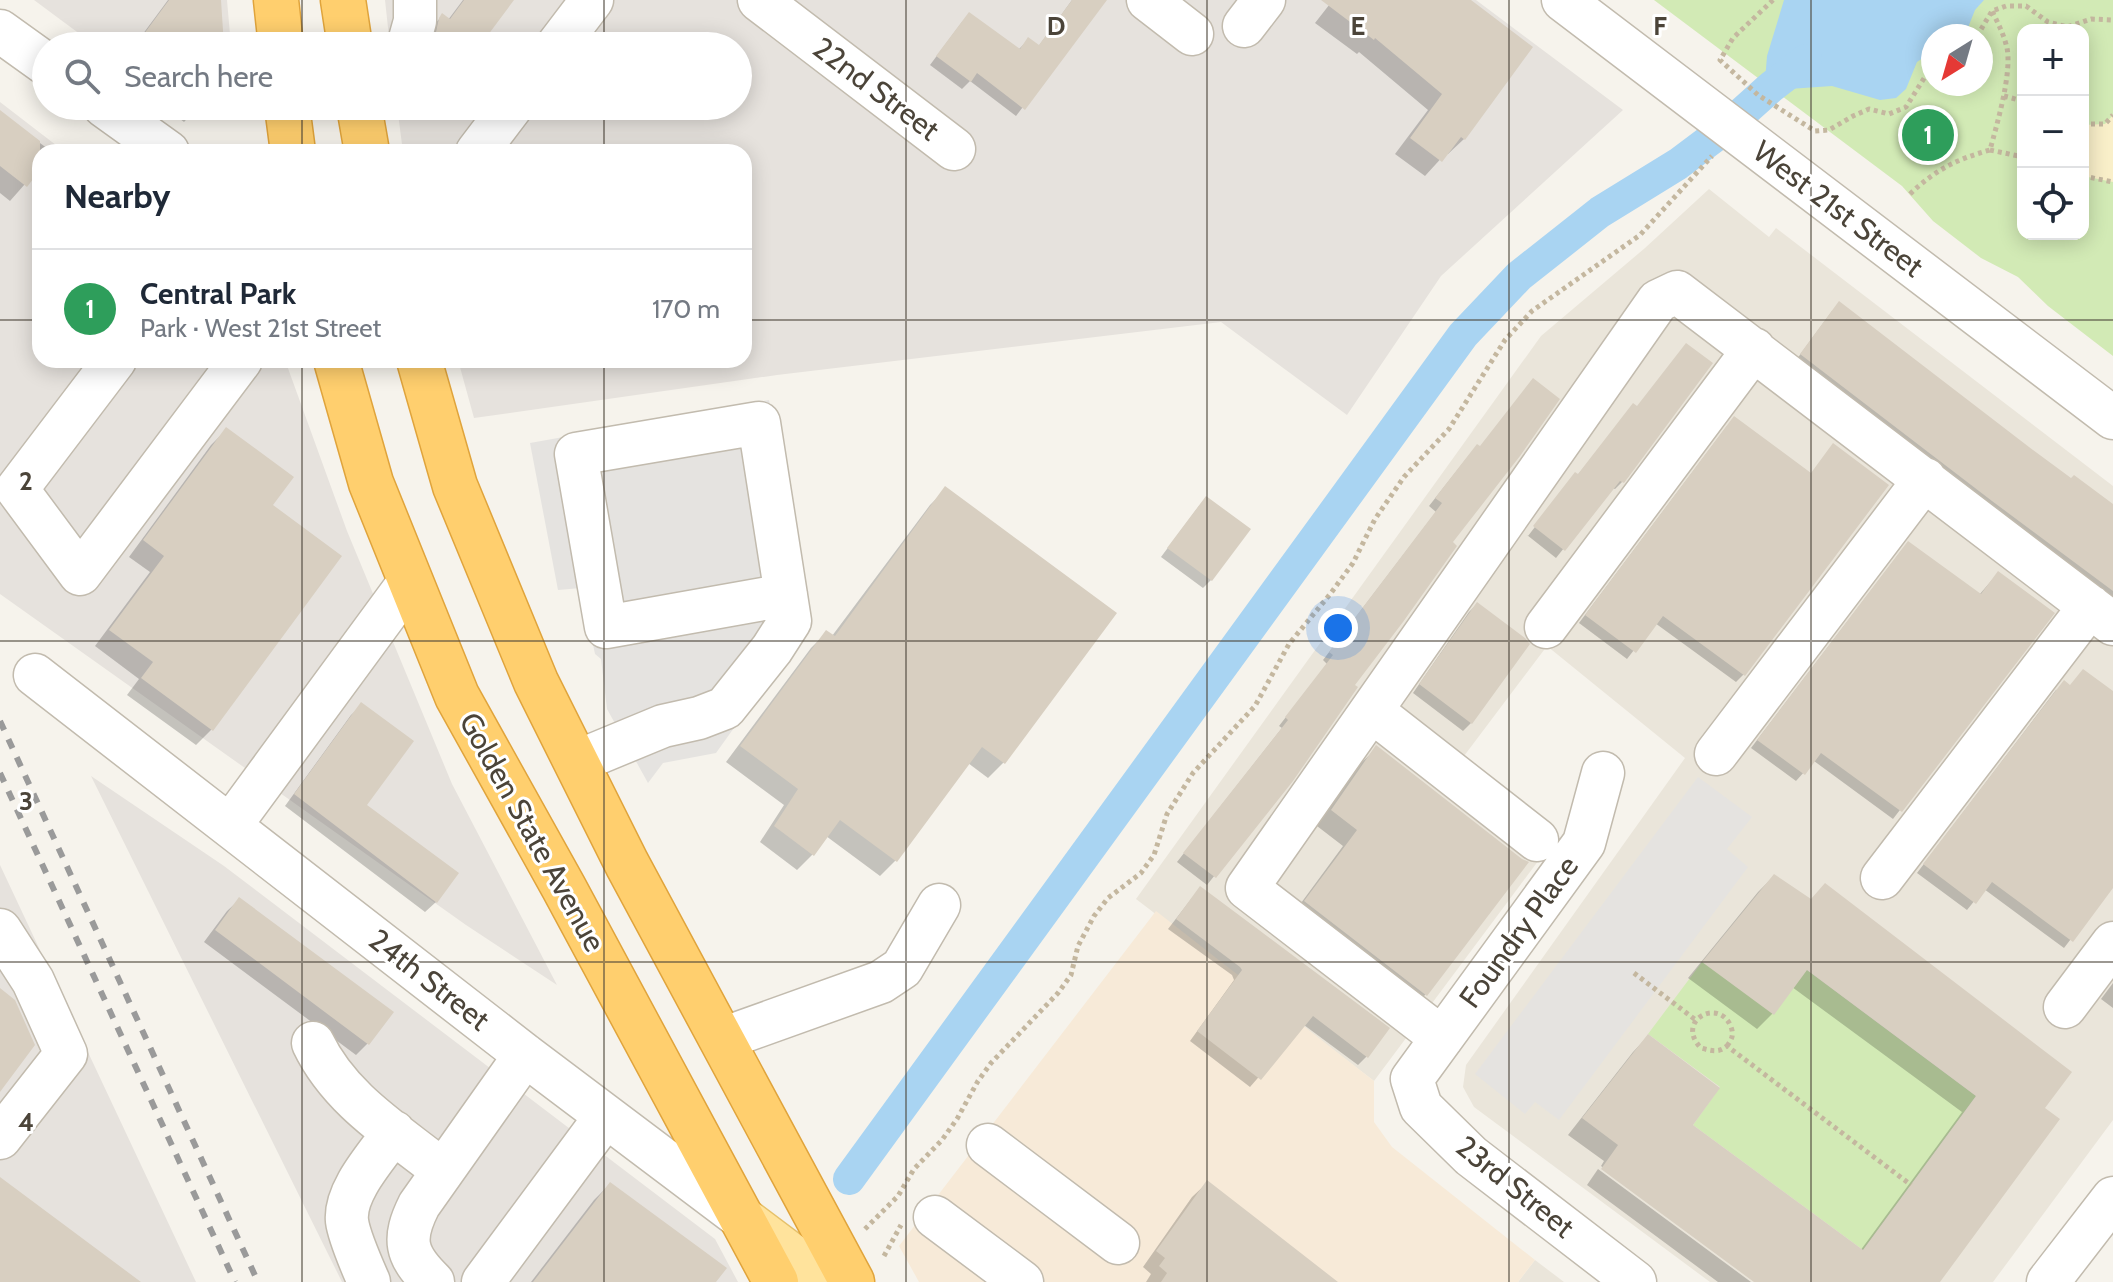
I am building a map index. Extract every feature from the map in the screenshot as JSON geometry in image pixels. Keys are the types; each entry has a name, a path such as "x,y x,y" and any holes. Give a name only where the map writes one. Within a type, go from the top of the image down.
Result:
{"highway":[{"path":"276,0 279,32"},
{"path":"343,0 348,32"},
{"path":"289,120 292,144"},
{"path":"361,120 366,144"},
{"name":"Golden State Avenue","path":"338,368 371,483 457,696 745,1221 771,1280"},
{"path":"421,368 455,486 536,682 627,864 850,1268"}],"main road":[{"name":"24th Street","path":"745,1221 850,1268"}],"street":[{"path":"412,32 415,0"},
{"path":"568,32 592,0"},
{"name":"22nd Street","path":"759,0 954,149"},
{"path":"1148,0 1192,34"},
{"name":"West 21st Street","path":"1563,0 2113,418"},
{"path":"0,31 32,54"},
{"path":"123,120 157,144"},
{"path":"483,144 501,120"},
{"path":"1442,1038 1247,888 1658,301 1677,292 2101,615 1882,878"},
{"path":"1546,627 1754,349"},
{"path":"109,368 17,489 80,574 235,368"},
{"path":"576,762 663,726 725,708 790,621 777,531 759,423 576,454 606,627 786,595"},
{"path":"1716,754 1925,479"},
{"path":"230,826 410,581"},
{"name":"24th Street","path":"35,675 525,1055 745,1221"},
{"path":"1372,711 1537,840"},
{"name":"Foundry Place","path":"1412,1079 1584,843 1603,773"},
{"path":"722,1039 881,982 902,968 939,905"},
{"path":"0,930 33,981 66,1054 0,1138"},
{"path":"2065,1007 2113,943"},
{"path":"313,1043 333,1078 360,1106 443,1171"},
{"path":"431,1282 416,1263 408,1246 409,1225 419,1205 525,1055"},
{"name":"23rd Street","path":"1412,1079 1421,1107 1471,1156 1614,1276"},
{"path":"483,1282 606,1116"},
{"path":"369,1282 347,1223 348,1203 394,1132"},
{"path":"988,1145 1118,1243"},
{"path":"2048,1282 2113,1198"},
{"path":"912,1211 1022,1282"}],"path":[{"path":"1773,0 1733,38 1720,60 1771,104 1815,131 1829,130 1869,109 1889,114 1906,107 1921,83"},
{"path":"1984,24 1992,11 2006,6 2026,6 2048,22 2067,27 2091,19 2113,20"},
{"path":"1990,150 2004,96 2008,52 2004,35 1992,11"},
{"path":"2004,96 2017,99"},
{"path":"2089,124 2105,124 2113,115"},
{"path":"850,1268 868,1227 898,1196 914,1169 942,1140 991,1063 1058,993 1071,975 1078,946 1094,916 1108,898 1141,873 1154,855 1167,814 1193,773 1255,706 1289,644 1353,563 1375,519 1404,477 1449,429 1505,340 1532,311 1640,235 1717,149"},
{"path":"1910,194 1927,177 1968,156 1990,150 2017,156"},
{"path":"2089,177 2113,182"},
{"path":"1634,973 1697,1021"},
{"path":"1710,1013 1722,1015 1732,1032 1727,1046 1716,1052 1701,1048 1692,1030 1698,1018 1710,1013"},
{"path":"1727,1046 1911,1185"},
{"path":"850,1268 902,1226 912,1211 898,1196"}],"shaded area":[{"path":"34,0 227,0 230,32 77,32"},
{"path":"385,0 1476,0 1623,110 1441,276 1347,415 1221,322 777,375 474,418 460,368 752,368 752,144 402,144 399,120 752,120 752,32 388,32"},
{"path":"0,102 55,144 32,144 32,368 288,368 347,531 452,784 557,985 466,925 0,594"},
{"path":"1709,189 1769,237 1776,228 2113,486 2113,1120 1993,1282 1710,1282 1474,1107 1463,1087 1466,1065 1685,758 1547,646 1464,756 1553,841 1374,1081 1136,899 1541,336"},
{"path":"769,400 812,619 716,753 663,763 648,783 607,709 601,659 595,654 581,588 558,590 530,443"},
{"path":"91,776 224,866 715,1239 738,1282 342,1282"},
{"path":"1698,777 1752,817 1727,849 1748,867 1559,1120 1535,1102 1525,1114 1475,1074"},
{"path":"0,865 196,1282 0,1282"},
{"path":"1156,911 1374,1081 1374,1122 1392,1147 1535,1260 1518,1282 919,1282 899,1246"},
{"path":"1535,1260 1564,1282 1518,1282"}],"green space":[{"path":"1654,0 2113,0 2113,356 2048,306 2018,277 1981,258 1933,221 1902,186"},
{"path":"1702,962 1807,970 1976,1096 1863,1250 1693,1125 1720,1087 1648,1034"}],"sand":[{"path":"2113,115 2113,182 2089,177 2089,125 2105,124"}],"water":[{"path":"1784,0 1984,0 1975,10 1969,24 1921,24 1921,59 1906,89 1896,98 1880,100 1832,86 1776,90 1765,81 1767,56"}],"building":[{"path":"169,0 221,0 223,32 145,32"},
{"path":"464,0 514,0 490,32 436,32 442,13 450,19"},
{"path":"1072,0 1107,0 1025,110 977,73 971,82 936,56 969,12 1020,49 1028,37 1039,45"},
{"path":"1321,0 1471,0 1533,47 1465,140 1461,137 1442,162 1410,138 1442,94 1375,38"},
{"path":"0,110 40,144 32,144 32,180 27,187 0,166"},
{"path":"1839,301 2029,447 2113,504 2113,591 1800,354"},
{"path":"1686,343 1713,363 1624,483 1620,481 1565,551 1533,526 1633,403 1637,406"},
{"path":"1533,378 1560,399 1453,542 1457,546 1355,685 1358,687 1293,781 1216,878 1183,853 1288,720 1285,717 1333,655 1329,652 1442,503 1435,498"},
{"path":"1734,416 1811,473 1833,443 1889,485 1745,676 1663,616 1636,653 1585,615"},
{"path":"226,427 294,477 273,505 342,556 213,731 141,678 153,662 109,630 164,556 143,540"},
{"path":"945,486 1117,613 1005,764 982,747 897,862 840,820 814,856 774,826 798,789 740,746 826,630 835,636"},
{"path":"1206,496 1251,529 1212,581 1167,548"},
{"path":"1908,541 1981,594 1998,571 2055,613 1902,812 1821,753 1805,775 1757,740"},
{"path":"1477,602 1530,644 1472,724 1419,684"},
{"path":"2083,669 2113,691 2113,888 2073,942 1992,882 1976,904 1923,864 2064,680 2070,685"},
{"path":"361,702 414,741 367,805 459,873 437,903 294,794"},
{"path":"1376,745 1529,862 1427,996 1304,901 1357,830 1331,810"},
{"path":"1774,874 1811,899 1825,883 2072,1072 2045,1108 2060,1119 1940,1282 1754,1282 1601,1169 1618,1145 1582,1118 1648,1034 1720,1088 1693,1125 1863,1250 1976,1096 1807,970 1774,1015 1702,962"},
{"path":"1200,886 1390,1028 1368,1058 1313,1016 1261,1080 1197,1031 1242,970 1176,919"},
{"path":"239,897 394,1012 369,1045 215,930"},
{"path":"0,988 15,1000 35,1045 0,1092"},
{"path":"0,1177 141,1282 0,1282"},
{"path":"1207,1180 1338,1282 1161,1282 1167,1273 1159,1266 1165,1258 1156,1251"},
{"path":"610,1182 727,1268 716,1282 533,1282"}],"waterway":[{"path":"849,1179 1463,335 1519,276 1600,212 1678,164 1722,131 1806,60"}],"railway":[{"path":"0,721 258,1282"},
{"path":"0,773 235,1282"}],"place":[{"name":"Central Park","path":"1928,135"}]}
